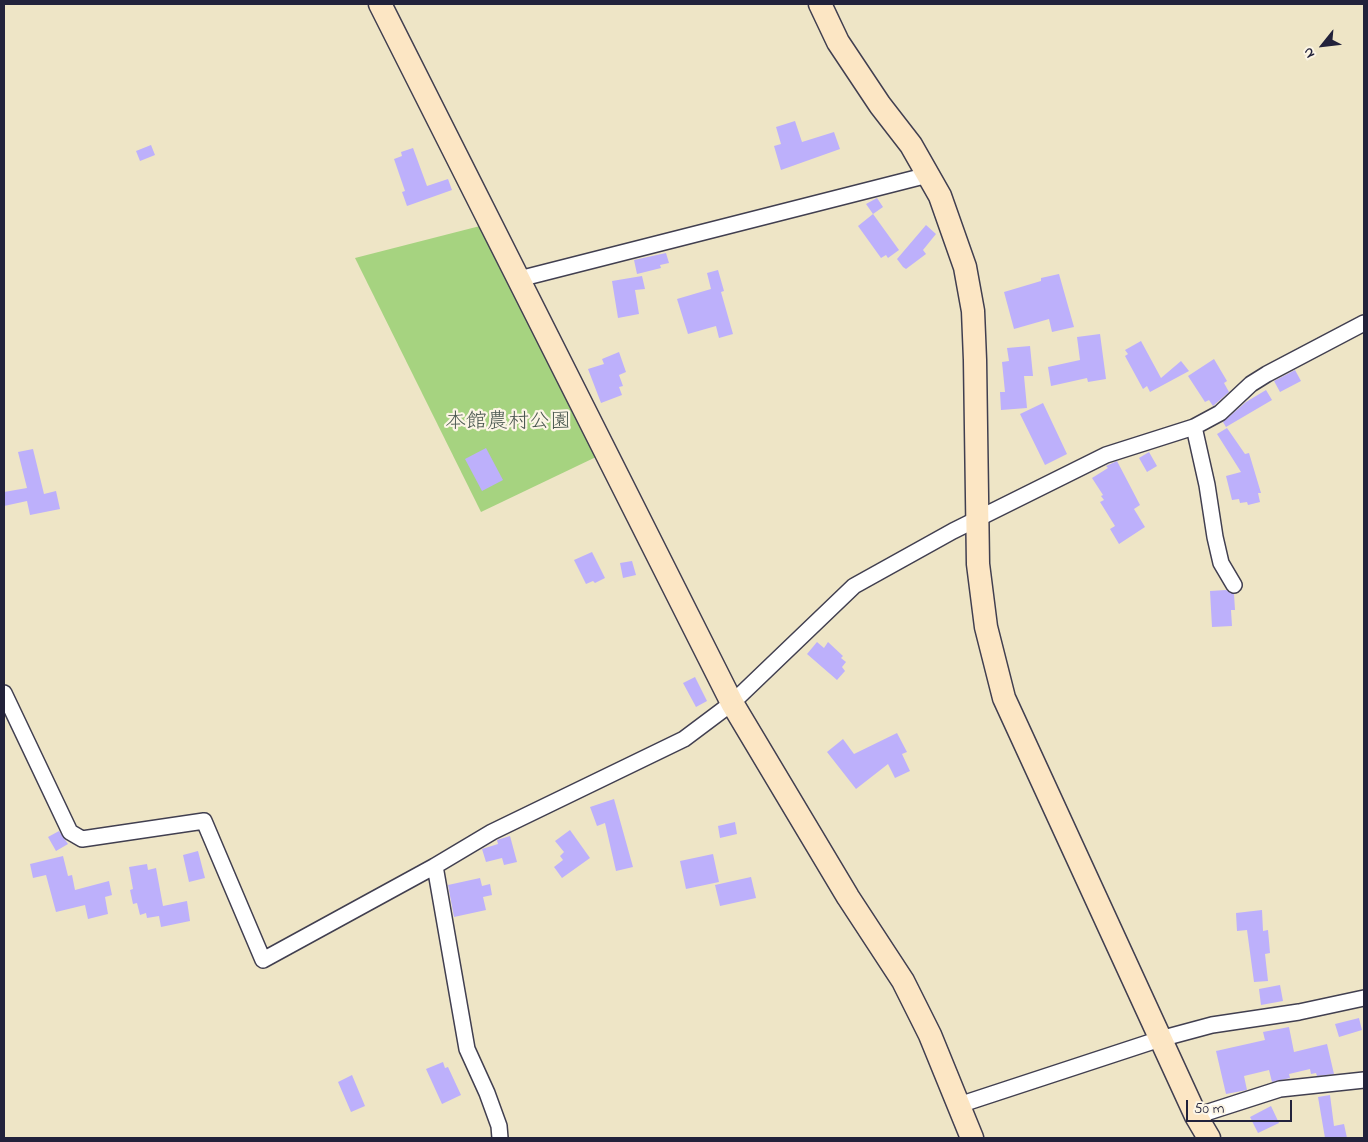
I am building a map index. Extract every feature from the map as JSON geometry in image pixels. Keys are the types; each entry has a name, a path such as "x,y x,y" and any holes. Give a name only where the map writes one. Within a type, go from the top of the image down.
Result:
{"street":[{"path":"380,4 732,703 848,897 903,981 930,1035 972,1138"},
{"path":"820,4 838,42 880,105 911,146 940,196 965,267 972,311 978,564 986,626 1004,698 1160,1039 1196,1116 1209,1138"},
{"path":"519,279 928,175"},
{"path":"4,693 70,832 82,838 204,821 263,960 435,866 492,832 684,739 732,703 854,586 954,531 1106,455 1194,427 1220,413 1251,384 1267,374 1364,323"},
{"path":"1194,427 1221,563 1234,585"},
{"path":"435,866 467,1048 487,1092 499,1126 500,1138"},
{"path":"959,1105 1160,1039 1212,1025 1299,1012 1364,998"},
{"path":"1196,1116 1280,1089 1364,1080"}],"green space":[{"name":"本館農村公園","path":"480,226 596,457 481,512 355,258"}],"building":[{"path":"795,121 802,142 834,132 840,149 781,170 774,146 781,144 776,127"},
{"path":"151,145 155,155 140,161 136,151"},
{"path":"413,148 427,186 448,179 452,190 407,206 402,192 405,191 394,159 402,156 401,152"},
{"path":"877,198 883,207 873,214 866,204"},
{"path":"873,214 899,250 888,258 886,255 881,258 858,226"},
{"path":"926,225 936,234 923,250 926,254 906,269 897,259"},
{"path":"666,253 669,263 660,265 661,268 637,274 634,260"},
{"path":"718,270 724,291 721,292 733,334 719,338 716,326 688,334 677,299 711,289 707,273"},
{"path":"1059,274 1074,327 1052,332 1049,319 1014,329 1004,292 1041,281 1041,278"},
{"path":"642,276 645,289 635,290 639,314 618,318 612,281"},
{"path":"1100,334 1106,379 1088,382 1087,378 1051,386 1048,367 1080,360 1077,337"},
{"path":"1141,341 1161,378 1181,361 1189,371 1150,392 1147,386 1143,389 1125,356 1128,354 1125,350"},
{"path":"1030,346 1033,376 1024,376 1027,408 1001,410 1000,392 1005,392 1002,362 1009,361 1007,348"},
{"path":"619,352 626,372 619,375 623,386 619,387 622,395 601,403 588,369 604,364 602,359"},
{"path":"1214,359 1227,381 1224,383 1229,392 1213,406 1209,400 1205,402 1188,376"},
{"path":"1295,370 1301,381 1280,392 1274,381"},
{"path":"1266,390 1272,400 1226,427 1223,422 1246,402"},
{"path":"1043,403 1067,454 1045,465 1020,414"},
{"path":"1227,428 1245,454 1249,453 1261,493 1258,493 1260,502 1248,505 1247,502 1240,503 1239,499 1232,500 1226,476 1241,472 1217,434"},
{"path":"486,448 503,480 482,491 465,459"},
{"path":"33,449 44,494 56,491 60,509 30,515 27,501 4,506 4,492 27,488 18,452"},
{"path":"1149,452 1157,466 1147,472 1139,458"},
{"path":"1117,461 1140,505 1134,509 1145,527 1119,544 1110,529 1115,526 1100,502 1104,500 1101,496 1103,495 1092,478 1108,468 1106,466"},
{"path":"592,552 605,578 595,583 593,581 586,584 574,560"},
{"path":"632,561 636,575 623,578 620,563"},
{"path":"1226,590 1234,594 1235,610 1231,610 1232,626 1212,627 1210,591"},
{"path":"817,642 824,648 828,642 843,656 841,658 846,662 842,667 845,671 837,680 807,654"},
{"path":"695,677 707,701 696,707 683,683"},
{"path":"897,733 907,752 902,754 910,771 895,778 888,764 856,789 827,752 843,739 854,754"},
{"path":"614,799 633,867 616,871 605,823 597,826 590,807"},
{"path":"735,822 737,834 720,838 718,826"},
{"path":"570,830 590,858 562,878 554,867 563,860 560,856 564,852 555,841"},
{"path":"59,831 68,844 56,851 48,837"},
{"path":"510,836 517,862 504,865 502,858 486,862 482,849 498,844 497,840"},
{"path":"198,851 205,878 189,882 183,855"},
{"path":"713,854 719,882 686,889 680,861"},
{"path":"63,856 68,876 72,875 75,890 109,881 112,895 105,897 108,914 88,919 85,905 56,912 46,875 33,878 30,864"},
{"path":"147,864 148,870 156,868 163,906 187,901 190,921 161,927 159,916 147,918 146,913 140,915 137,903 133,904 130,890 133,889 129,867"},
{"path":"751,877 756,898 720,906 715,885"},
{"path":"480,878 482,886 490,884 492,895 483,897 486,910 454,917 448,885"},
{"path":"1262,910 1263,931 1268,930 1270,953 1265,954 1268,981 1254,982 1247,930 1237,931 1236,913"},
{"path":"1280,985 1283,1001 1261,1005 1259,989"},
{"path":"1359,1018 1362,1030 1339,1037 1335,1024"},
{"path":"1289,1027 1294,1052 1327,1044 1334,1074 1317,1076 1316,1073 1311,1074 1310,1069 1289,1074 1290,1078 1272,1082 1269,1070 1244,1076 1247,1090 1226,1094 1216,1051 1265,1040 1263,1032"},
{"path":"443,1062 445,1068 448,1067 461,1095 442,1104 426,1069"},
{"path":"352,1075 365,1106 351,1112 338,1082"},
{"path":"1330,1095 1334,1126 1344,1124 1347,1138 1325,1138 1318,1097"},
{"path":"1271,1106 1279,1123 1258,1133 1250,1117"}]}
